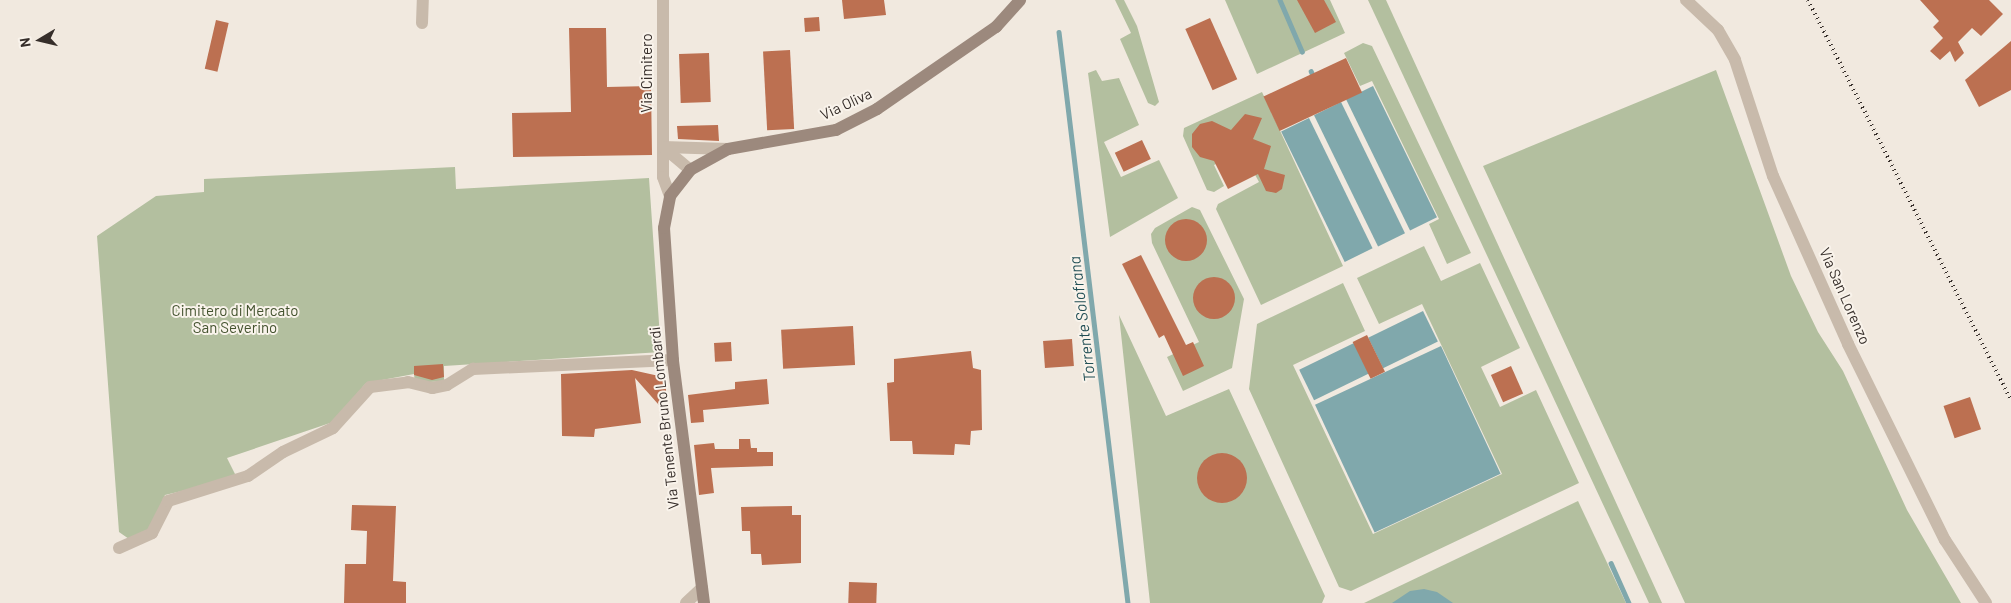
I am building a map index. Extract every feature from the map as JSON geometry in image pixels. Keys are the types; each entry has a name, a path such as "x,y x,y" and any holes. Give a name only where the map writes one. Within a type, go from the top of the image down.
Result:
{"main road":[{"name":"Via Oliva","path":"664,228 670,196 690,170 728,149 798,140 836,130 869,113 996,27 1020,0"},
{"name":"Via Tenente Bruno Lombardi","path":"664,228 673,360 704,603"}],"street":[{"path":"422,23 423,0"},
{"name":"Via Cimitero","path":"663,0 662,177 670,196"},
{"name":"Via San Lorenzo","path":"1686,0 1718,30 1735,60 1773,176 1848,344 1945,540 1986,603"},
{"path":"663,146 728,149"},
{"path":"663,146 690,170"},
{"path":"119,548 152,533 168,501 248,476 283,452 333,428 370,387 408,382 432,388 474,370 673,360"},
{"path":"686,603 702,588"}],"green space":[{"path":"1115,0 1124,0 1137,26 1159,102 1155,106 1148,103 1120,39 1131,33"},
{"path":"1225,0 1330,0 1345,33 1257,74"},
{"path":"1368,0 1386,0 1662,603 1649,603"},
{"path":"1363,43 1372,46 1471,253 1447,264 1429,224 1439,219 1372,81 1360,86 1344,53"},
{"path":"1096,70 1102,81 1119,78 1139,125 1104,142 1121,177 1159,160 1178,198 1110,237 1088,73"},
{"path":"1716,70 1791,276 1818,332 1843,371 1907,510 1961,603 1685,603 1483,166"},
{"path":"1262,92 1343,266 1261,305 1216,209 1218,204 1259,182 1242,151 1214,165 1224,186 1214,192 1207,190 1183,136 1184,128"},
{"name":"Cimitero di Mercato San Severino","path":"455,167 456,189 649,178 661,352 444,366 444,381 415,383 414,374 366,383 333,422 227,458 237,478 165,495 148,533 129,539 119,532 97,236 156,196 204,192 204,179"},
{"path":"1192,207 1200,210 1244,299 1232,368 1183,391 1167,357 1199,342 1152,243 1151,234 1155,228"},
{"path":"1424,246 1441,281 1480,263 1520,348 1481,367 1500,407 1536,390 1579,483 1351,591 1339,587 1249,389 1257,324 1343,283 1365,331 1293,365 1373,534 1502,474 1422,304 1379,324 1357,278"},
{"path":"1119,315 1166,416 1229,389 1325,596 1322,603 1150,603"},
{"path":"1578,501 1626,603 1364,603"}],"water":[{"path":"1373,86 1437,217 1410,230 1346,99"},
{"path":"1341,102 1405,233 1378,246 1314,115"},
{"path":"1309,118 1373,248 1345,262 1281,132"},
{"path":"1423,311 1438,342 1383,368 1368,338"},
{"path":"1354,343 1369,374 1314,400 1299,370"},
{"path":"1441,346 1501,474 1375,533 1315,405"},
{"path":"1424,589 1437,592 1453,603 1392,603 1410,591"}],"building":[{"path":"842,0 884,0 886,15 844,19"},
{"path":"1297,0 1324,0 1336,22 1315,33"},
{"path":"1920,0 1989,0 2003,14 1981,36 1972,28 1958,42 1964,53 1955,62 1950,51 1940,60 1930,51 1943,38 1933,27 1939,21"},
{"path":"819,17 820,31 805,32 804,18"},
{"path":"1210,18 1237,79 1213,90 1185,29"},
{"path":"216,20 229,23 217,72 205,69"},
{"path":"569,28 606,28 607,87 651,86 652,155 513,157 512,113 571,112"},
{"path":"2011,41 2011,90 1979,107 1965,80"},
{"path":"790,50 794,129 767,130 763,51"},
{"path":"709,53 711,102 681,103 679,54"},
{"path":"1346,58 1362,92 1280,131 1264,96"},
{"path":"1245,114 1262,118 1253,139 1271,146 1264,169 1285,175 1282,189 1276,193 1266,191 1258,174 1228,189 1214,161 1200,157 1192,147 1192,134 1200,124 1212,121 1231,130"},
{"path":"718,125 719,141 678,139 677,126"},
{"path":"1142,140 1151,159 1124,172 1115,153"},
{"path":"1190,219 1198,222 1204,228 1207,240 1204,252 1198,258 1182,261 1174,258 1168,252 1165,236 1168,228 1174,222"},
{"path":"1141,255 1186,345 1193,342 1204,366 1183,376 1164,335 1159,338 1122,264"},
{"path":"1218,277 1226,280 1232,286 1235,298 1232,310 1226,316 1210,319 1202,316 1196,310 1193,294 1196,286 1202,280"},
{"path":"853,326 855,365 783,369 781,330"},
{"path":"1367,335 1385,372 1371,379 1353,342"},
{"path":"1072,339 1074,366 1045,368 1043,341"},
{"path":"731,342 732,361 715,362 714,343"},
{"path":"971,351 973,368 981,370 982,430 971,431 970,445 955,444 954,455 913,454 912,441 890,441 887,383 894,382 894,359"},
{"path":"443,364 444,377 432,380 414,375 414,366"},
{"path":"1511,366 1523,393 1503,402 1491,375"},
{"path":"632,370 659,376 666,384 666,413 635,378 641,423 595,429 594,437 562,436 561,374"},
{"path":"767,379 769,404 703,410 704,422 691,423 688,395 735,389 735,382"},
{"path":"1970,397 1981,429 1955,438 1944,406"},
{"path":"739,439 750,439 751,448 757,448 757,452 773,452 773,466 711,468 714,493 699,495 694,445 714,443 715,449 739,449"},
{"path":"1222,453 1236,457 1243,464 1247,478 1243,492 1236,499 1222,503 1208,499 1201,492 1197,478 1201,464 1208,457"},
{"path":"352,505 396,506 393,581 406,582 406,603 344,603 345,564 366,564 367,531 351,530"},
{"path":"792,506 792,515 801,515 801,563 762,565 761,554 751,554 750,531 742,531 741,507"},
{"path":"849,582 877,583 876,603 848,603"}],"waterway":[{"path":"1280,0 1302,51"},
{"name":"Torrente Solofrana","path":"1059,32 1128,603"},
{"path":"1311,71 1315,80"},
{"path":"1611,563 1629,603"}],"railway":[{"path":"1808,0 2011,401"}]}
